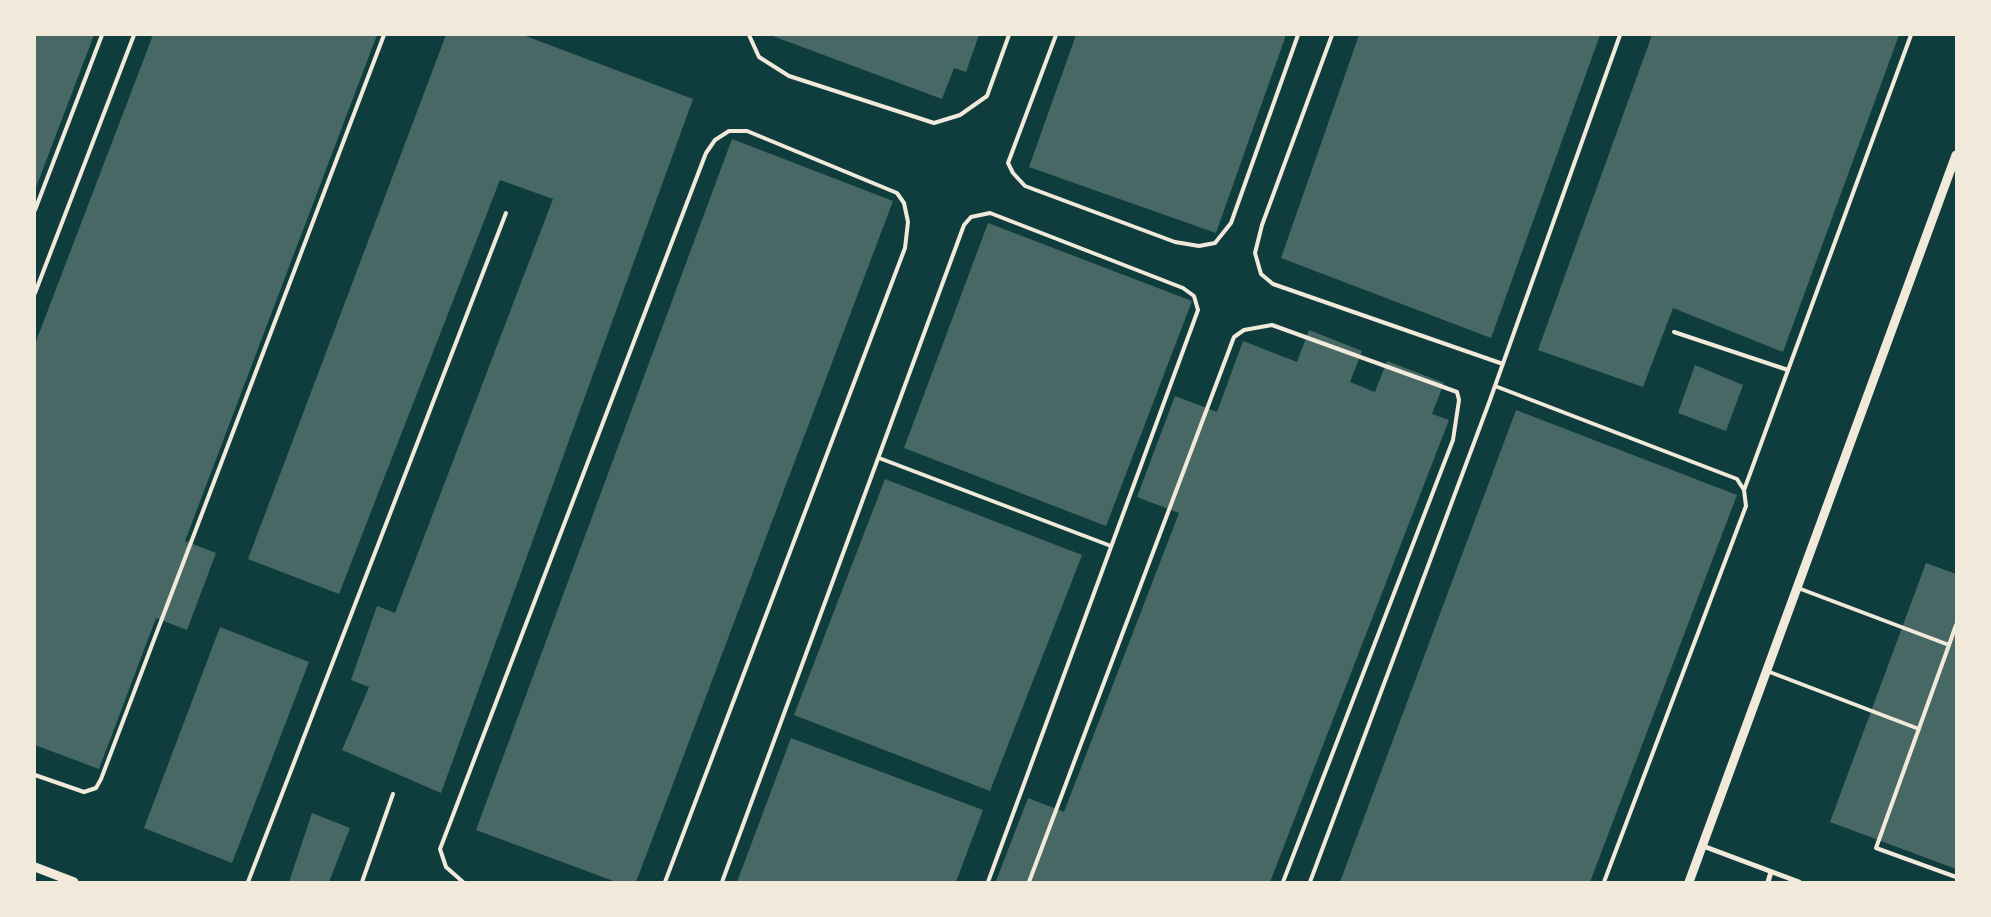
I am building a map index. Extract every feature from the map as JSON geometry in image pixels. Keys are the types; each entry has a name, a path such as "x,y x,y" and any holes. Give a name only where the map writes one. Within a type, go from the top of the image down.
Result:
{"street":[{"path":"1689,882 1956,155"},
{"path":"1703,846 1799,882"},
{"path":"35,867 74,882"},
{"path":"1768,882 1771,872"}],"lane":[{"path":"35,210 102,35"},
{"path":"35,294 134,35"},
{"path":"35,774 84,792 96,788 101,779 384,35"},
{"path":"749,35 759,57 789,76 934,123 960,115 987,96 1009,35"},
{"path":"1056,35 1008,164 1013,173 1025,186 1175,242 1199,246 1215,243 1230,222 1298,35"},
{"path":"1332,35 1262,225 1255,253 1261,274 1273,284 1503,364"},
{"path":"1310,882 1495,386 1620,35"},
{"path":"1744,490 1911,35"},
{"path":"462,882 446,867 440,848 706,153 715,140 729,132 747,132 897,193 904,203 908,222 905,248 665,882"},
{"path":"248,882 506,213"},
{"path":"722,882 964,225 972,217 990,213 1184,288 1194,296 1198,310 988,882"},
{"path":"1029,882 1234,337 1244,330 1272,325 1457,392 1459,400 1453,440 1283,882"},
{"path":"1674,332 1788,370"},
{"path":"1495,386 1737,479 1744,490 1746,506 1604,882"},
{"path":"879,458 1111,546"},
{"path":"1798,588 1949,645"},
{"path":"1956,625 1876,848 1956,877"},
{"path":"1767,671 1919,729"},
{"path":"362,882 393,794"}],"building":[{"path":"35,35 94,35 35,190"},
{"path":"153,35 377,35 185,541 216,553 187,630 156,618 99,769 35,745 35,344"},
{"path":"446,35 523,35 693,99 441,793 342,750 369,687 351,680 377,606 395,613 553,199 500,180 339,594 248,559"},
{"path":"770,35 979,35 966,72 954,68 942,99"},
{"path":"1076,35 1286,35 1216,233 1029,167"},
{"path":"1359,35 1600,35 1491,338 1281,258"},
{"path":"1652,35 1899,35 1783,352 1673,308 1643,387 1538,350"},
{"path":"732,139 893,201 636,882 616,882 476,830"},
{"path":"988,223 1192,301 1106,526 904,448"},
{"path":"1309,330 1362,351 1350,382 1375,392 1387,361 1444,383 1432,414 1449,420 1270,882 996,881 1028,798 1064,812 1179,513 1137,497 1175,396 1217,412 1243,341 1297,362"},
{"path":"1695,365 1743,385 1726,431 1678,413"},
{"path":"1516,410 1737,495 1590,882 1340,882"},
{"path":"885,479 1082,555 990,791 794,715"},
{"path":"1926,563 1956,574 1956,869 1830,822"},
{"path":"220,627 309,662 232,863 144,828"},
{"path":"791,738 983,810 956,882 737,882"},
{"path":"312,813 350,828 329,882 289,882"}]}
